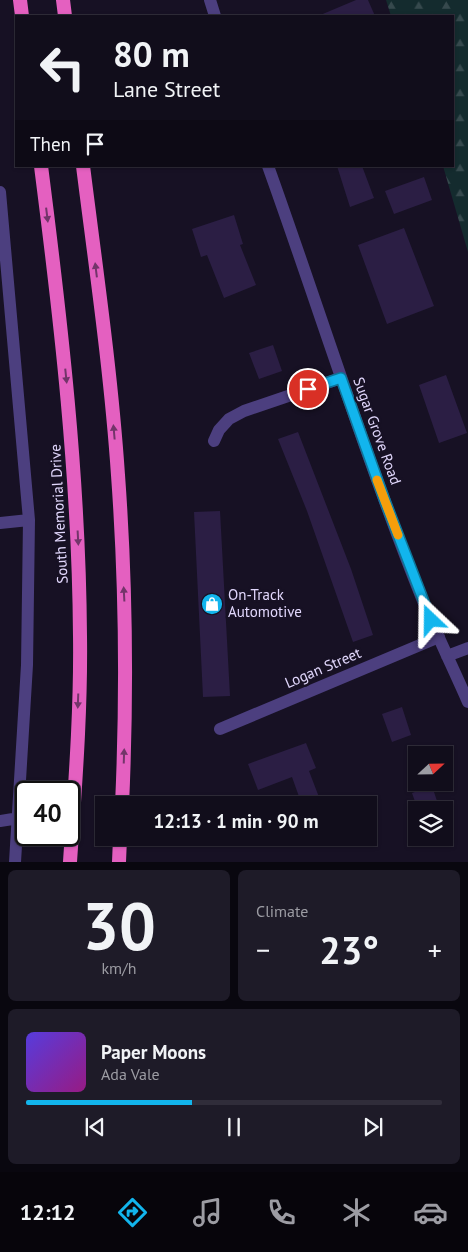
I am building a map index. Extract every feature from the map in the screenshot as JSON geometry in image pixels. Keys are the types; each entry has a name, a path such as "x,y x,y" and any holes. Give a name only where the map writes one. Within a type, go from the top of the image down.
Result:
{"highway":[{"path":"20,0 22,15"},
{"path":"63,0 65,15"},
{"name":"South Memorial Drive","path":"41,167 70,414 78,540 80,637 77,765 70,862"},
{"path":"83,167 110,381 118,476 125,614 125,731 122,796"},
{"path":"119,862 120,846"}],"street":[{"path":"210,0 215,15"},
{"name":"Sugar Grove Road","path":"268,167 387,507 439,637 468,702"},
{"path":"0,192 29,520 27,665 21,781"},
{"path":"214,441 219,430 229,419 244,411 341,378"},
{"path":"0,523 29,520"},
{"name":"Logan Street","path":"220,729 439,637"},
{"path":"447,656 468,648"},
{"path":"0,821 15,819"},
{"path":"15,862 16,846"}],"green space":[{"path":"386,0 468,0 468,252 443,167 454,167 454,15 391,15"}],"building":[{"path":"356,0 368,0 375,15 320,15"},
{"path":"337,167 362,167 374,198 350,207"},
{"path":"424,177 432,200 394,214 385,191"},
{"path":"234,215 243,244 240,245 256,285 224,298 207,255 201,257 192,229"},
{"path":"404,228 434,306 387,324 358,245"},
{"path":"273,345 282,371 259,379 249,353"},
{"path":"446,375 467,433 439,443 419,385"},
{"path":"298,432 351,569 373,635 353,642 307,511 278,439"},
{"name":"On-Track Automotive","path":"220,511 230,696 203,697 194,512"},
{"path":"402,707 411,735 392,742 382,714"},
{"path":"306,743 316,768 309,771 319,796 299,796 292,777 258,790 248,764"},
{"path":"434,791 437,801 415,801 412,793"}],"slow traffic":[{"path":"377,480 398,535"}],"place":[{"name":"On-Track Automotive","path":"212,604"}],"route":[{"path":"308,389 341,378 385,501 431,620"}]}
